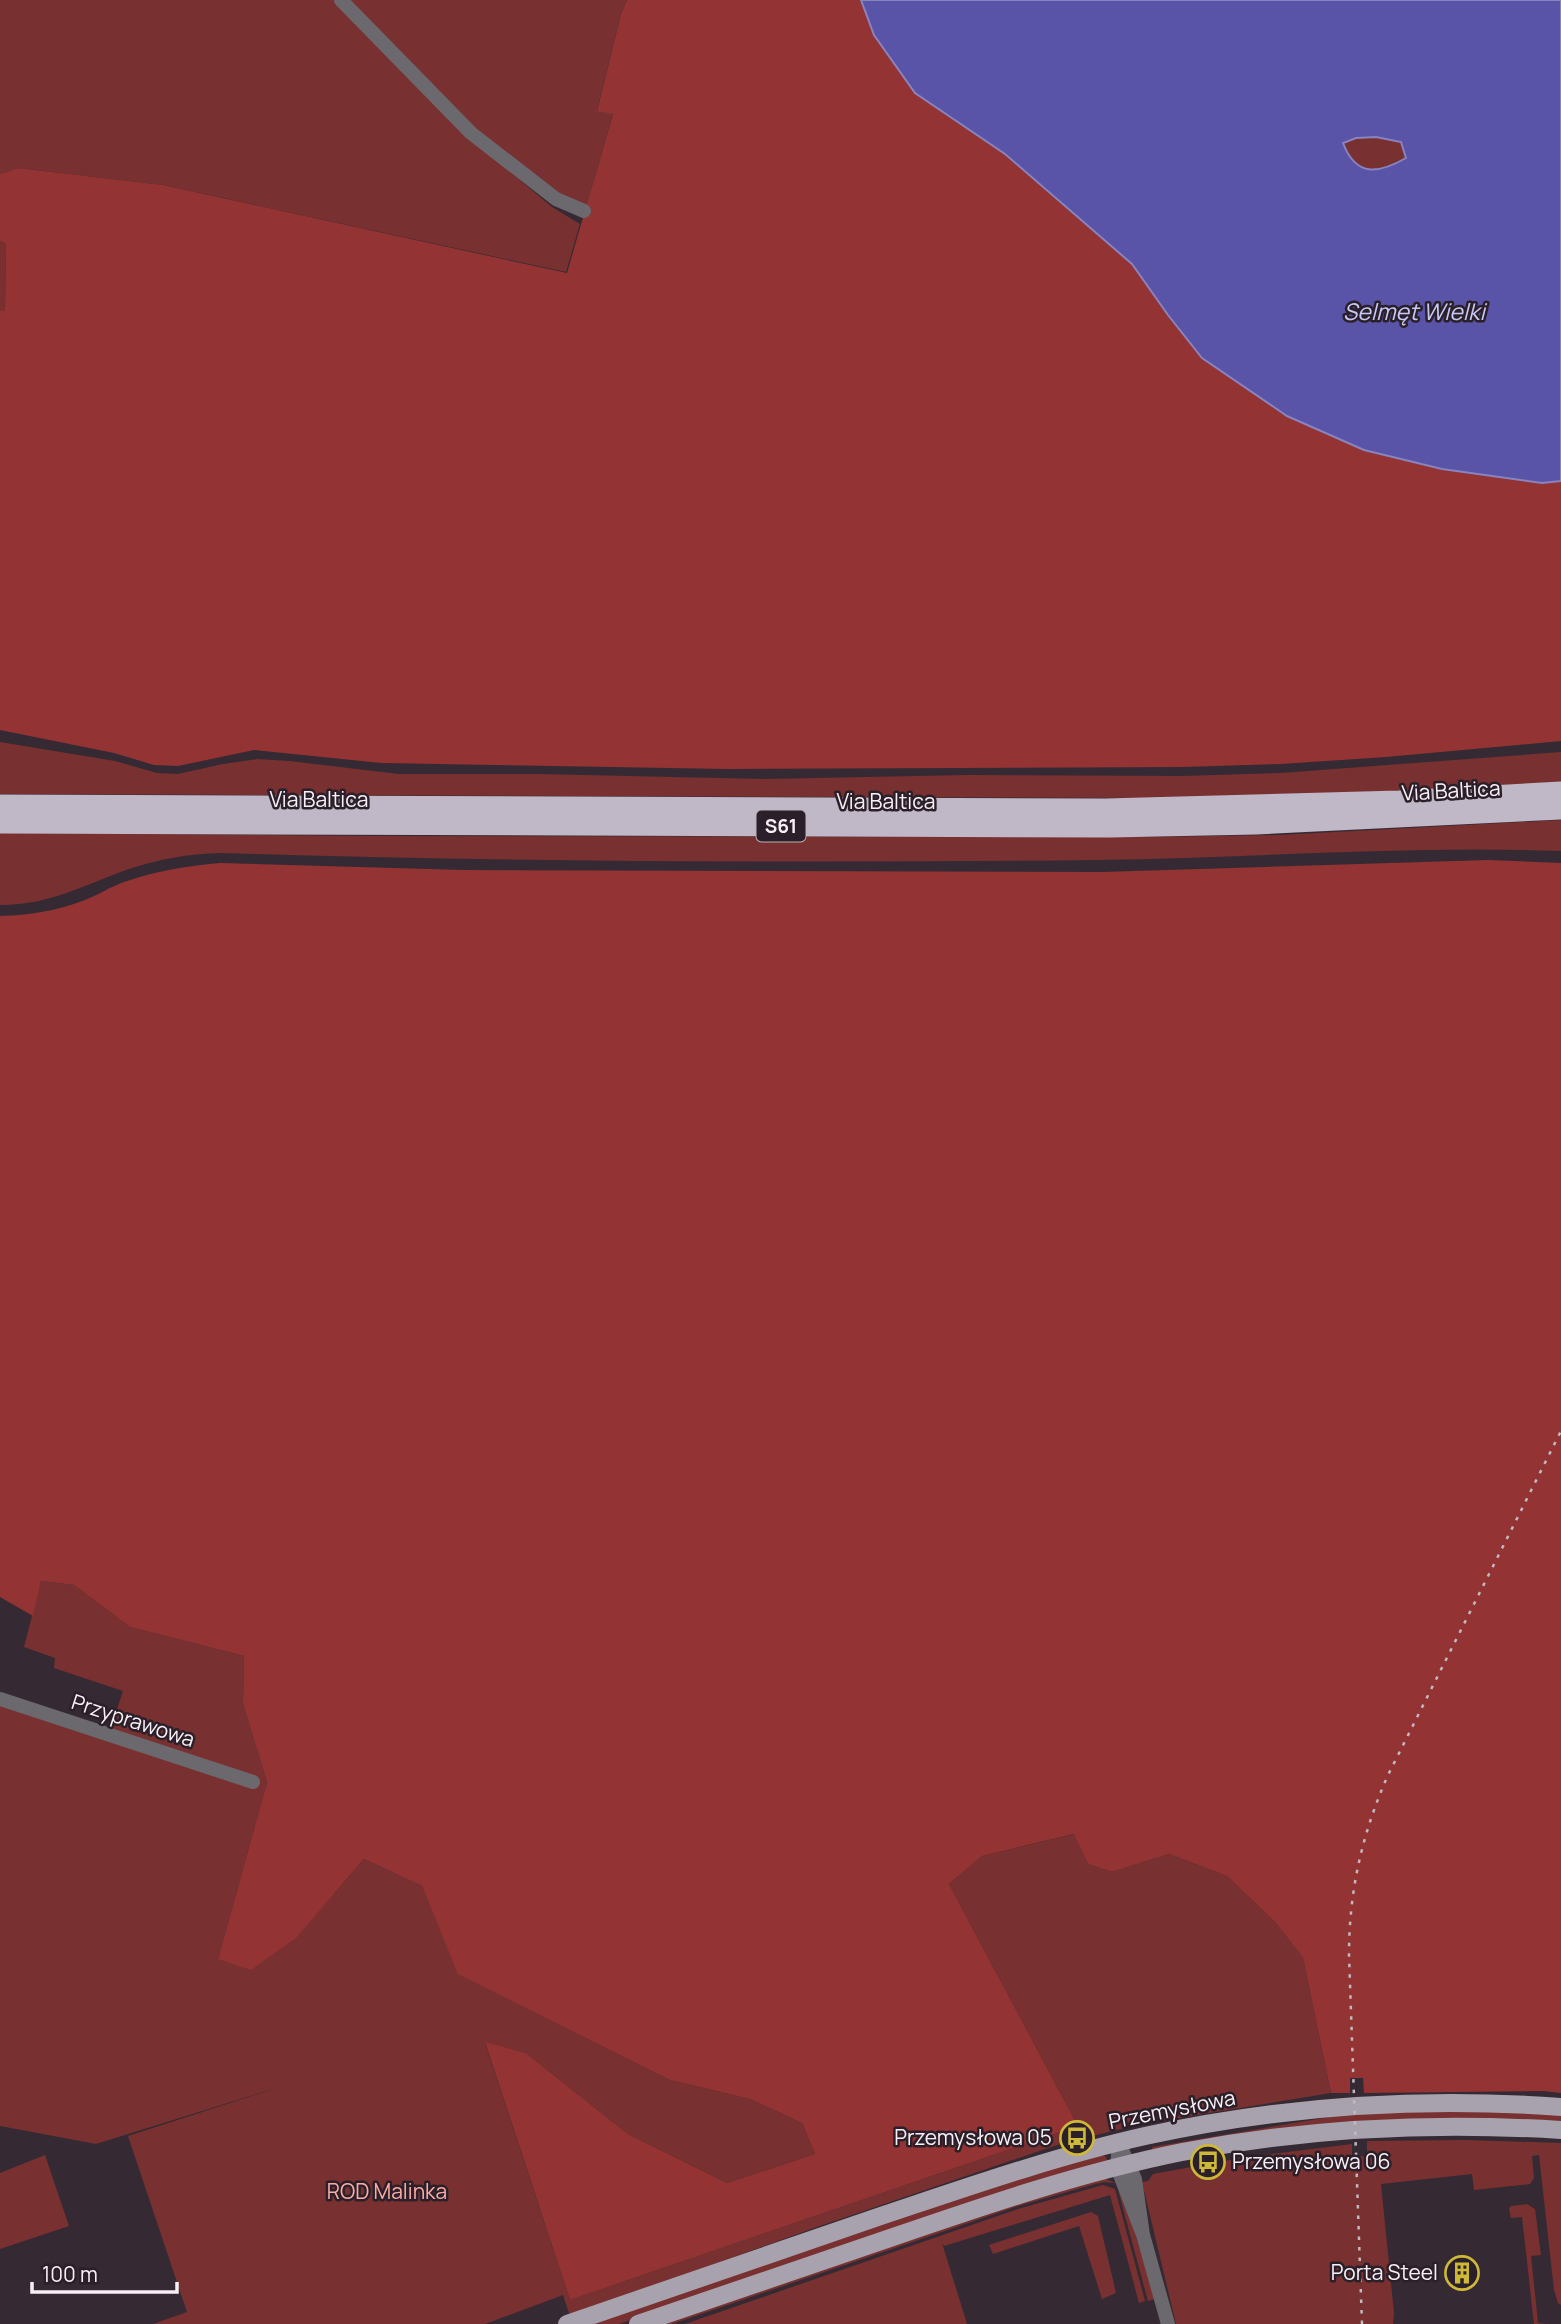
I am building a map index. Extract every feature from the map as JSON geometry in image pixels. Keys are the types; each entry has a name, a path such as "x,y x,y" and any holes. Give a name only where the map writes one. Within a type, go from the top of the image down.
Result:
{"highway":[{"name":"Via Baltica","path":"0,805 1106,809 1373,802 1561,792"},
{"name":"Via Baltica","path":"0,823 1110,827 1322,821 1561,809"}],"main road":[{"name":"Przemysłowa","path":"567,2324 970,2186 1119,2143 1237,2119 1350,2107 1457,2104 1561,2107"},
{"name":"Przemysłowa","path":"638,2324 1014,2195 1123,2166 1237,2143 1337,2131 1444,2126 1561,2130"}],"street":[{"path":"341,0 449,113 556,199 584,211"},
{"name":"Przyprawowa","path":"0,1699 253,1782"},
{"path":"1119,2143 1123,2166 1168,2324"}],"green space":[{"path":"0,0 335,0 490,155 552,207 580,224 566,272 163,185 18,168 0,174"},
{"path":"350,0 627,0 621,14 597,110 613,113 586,208 567,201 461,119"},
{"path":"1376,137 1401,142 1406,158 1386,168 1369,170 1361,168 1355,162 1342,143 1356,138"},
{"path":"0,241 6,242 5,311 0,311"},
{"path":"0,742 115,761 157,773 178,774 257,759 399,774 765,779 1281,773 1561,752 1561,782 1395,791 1148,798 0,794"},
{"path":"1561,820 1561,851 1445,850 1154,859 877,861 548,860 220,853 140,865 51,898 0,905 0,833 1154,837 1279,835"},
{"name":"ROD Malinka","path":"41,1581 74,1585 130,1627 244,1656 243,1704 267,1782 218,1959 334,1894 364,1859 422,1886 459,1974 670,2080 750,2099 802,2123 815,2154 727,2183 628,2134 526,2053 485,2043 570,2300 1078,2126 949,1884 982,1856 1075,1834 1088,1864 1112,1872 1169,1854 1227,1876 1275,1922 1303,1958 1331,2093 1142,2124 1063,2143 817,2227 570,2316 563,2295 485,2324 153,2324 187,2312 128,2136 276,2088 96,2144 0,2126 0,1703 110,1731 123,1691 54,1668 55,1658 24,1647"},
{"path":"1444,2110 1561,2114 1561,2124 1153,2153 1152,2147 1341,2115"},
{"path":"1367,2141 1561,2143 1561,2305 1554,2290 1539,2155 1532,2156 1534,2178 1530,2184 1474,2190 1472,2174 1381,2184 1393,2324 1176,2324 1142,2182 1148,2181 1153,2174 1241,2158 1352,2144 1352,2157 1367,2156"},
{"path":"45,2155 69,2226 0,2249 0,2173"},
{"path":"1098,2155 1105,2156 1108,2161 977,2201 619,2324 588,2324 974,2192"},
{"path":"1104,2178 1115,2183 1095,2184 1018,2206 672,2324 659,2324 980,2214"},
{"path":"1103,2185 1115,2189 1145,2301 1139,2303 1110,2195 944,2246 942,2243 967,2324 685,2324 1018,2209"},
{"path":"1118,2190 1132,2224 1155,2299 1148,2301"},
{"path":"1527,2204 1535,2209 1541,2255 1531,2256 1538,2323 1547,2324 1534,2324 1522,2217 1511,2218 1509,2209 1511,2206"},
{"path":"1091,2212 1098,2216 1116,2293 1102,2299 1079,2226 993,2254 989,2245"}],"shaded area":[{"path":"627,0 861,0 874,35 915,93 1005,154 1132,264 1202,358 1542,483 1561,481 1561,741 1386,757 1183,767 729,769 381,763 254,750 178,766 154,765 114,753 0,730 0,311 5,311 6,243 0,241 0,174 18,168 163,185 567,273 613,114 597,111 621,14"},
{"path":"1488,860 1561,863 1561,2093 1364,2093 1363,2078 1350,2078 1350,2093 1331,2093 1303,1958 1275,1922 1227,1876 1169,1854 1112,1872 1088,1864 1074,1834 982,1856 949,1884 1078,2126 570,2300 485,2042 526,2053 628,2134 727,2183 815,2154 802,2123 750,2099 670,2080 458,1974 422,1886 364,1859 296,1938 251,1970 218,1959 267,1782 243,1704 244,1656 130,1627 74,1585 41,1581 33,1616 0,1597 0,916 53,910 148,875 183,867 220,863 464,870 1102,872"}],"water":[{"name":"Selmęt Wielki","path":"861,0 1561,0 1561,481 1542,483 1442,469 1364,450 1287,416 1202,358 1132,264 1005,154 915,93 874,35","holes":["1376,137 1401,142 1406,158 1377,169 1361,167 1354,162 1343,143 1356,138"]}],"railway":[{"path":"1362,2324 1349,1955 1354,1885 1364,1841 1388,1775 1561,1431"}],"place":[{"name":"Przemysłowa 05","path":"1077,2138"},
{"name":"Przemysłowa 06","path":"1208,2162"},
{"name":"Porta Steel","path":"1462,2273"}]}
